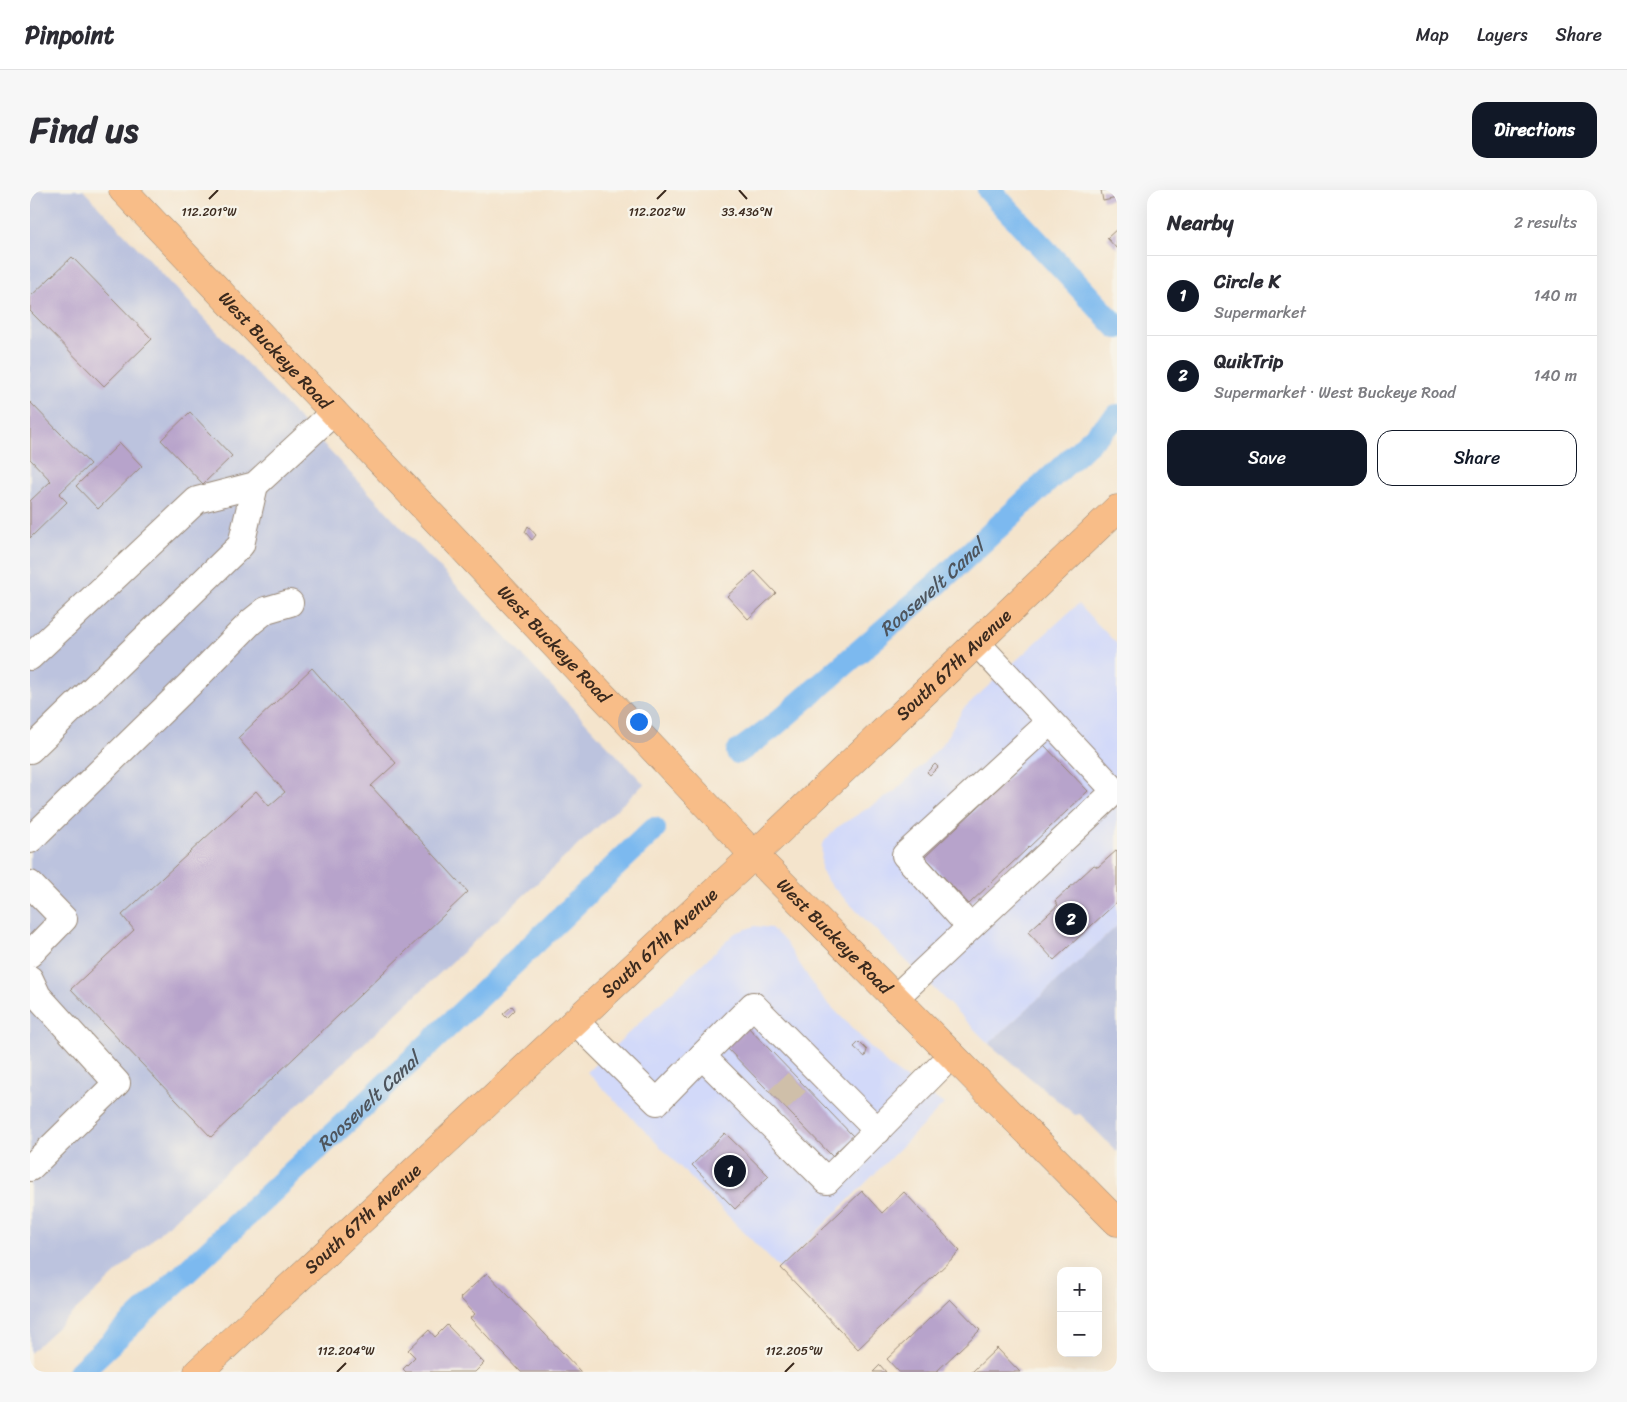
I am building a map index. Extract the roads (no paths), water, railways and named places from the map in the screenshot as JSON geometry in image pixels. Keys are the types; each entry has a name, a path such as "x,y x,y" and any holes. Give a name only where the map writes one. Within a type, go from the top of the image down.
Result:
{"main road":[{"name":"West Buckeye Road","path":"123,190 754,855 1117,1222"},
{"name":"South 67th Avenue","path":"198,1372 754,855 1117,509"}],"lane":[{"path":"30,657 197,500 254,485 334,412"},
{"path":"30,750 241,545 254,485"},
{"path":"30,840 251,622 266,610 290,602"},
{"path":"895,998 1116,791 977,643"},
{"path":"970,927 905,855 1050,722"},
{"path":"30,884 64,919 30,954"},
{"path":"30,979 38,996 117,1083 30,1168"},
{"path":"576,1022 657,1102 753,1005 806,1073 878,1131"},
{"path":"702,1056 770,1108 827,1181 952,1055"}],"waterway":[{"name":"Roosevelt Canal","path":"989,190 1117,327"},
{"name":"Roosevelt Canal","path":"738,752 770,729 937,584 1117,416"},
{"name":"Roosevelt Canal","path":"80,1372 428,1045 654,829"}],"tunnel":[{"path":"778,1100 799,1080"}],"place":[{"name":"QuikTrip","path":"1071,919"},
{"name":"Circle K","path":"730,1171"}]}
